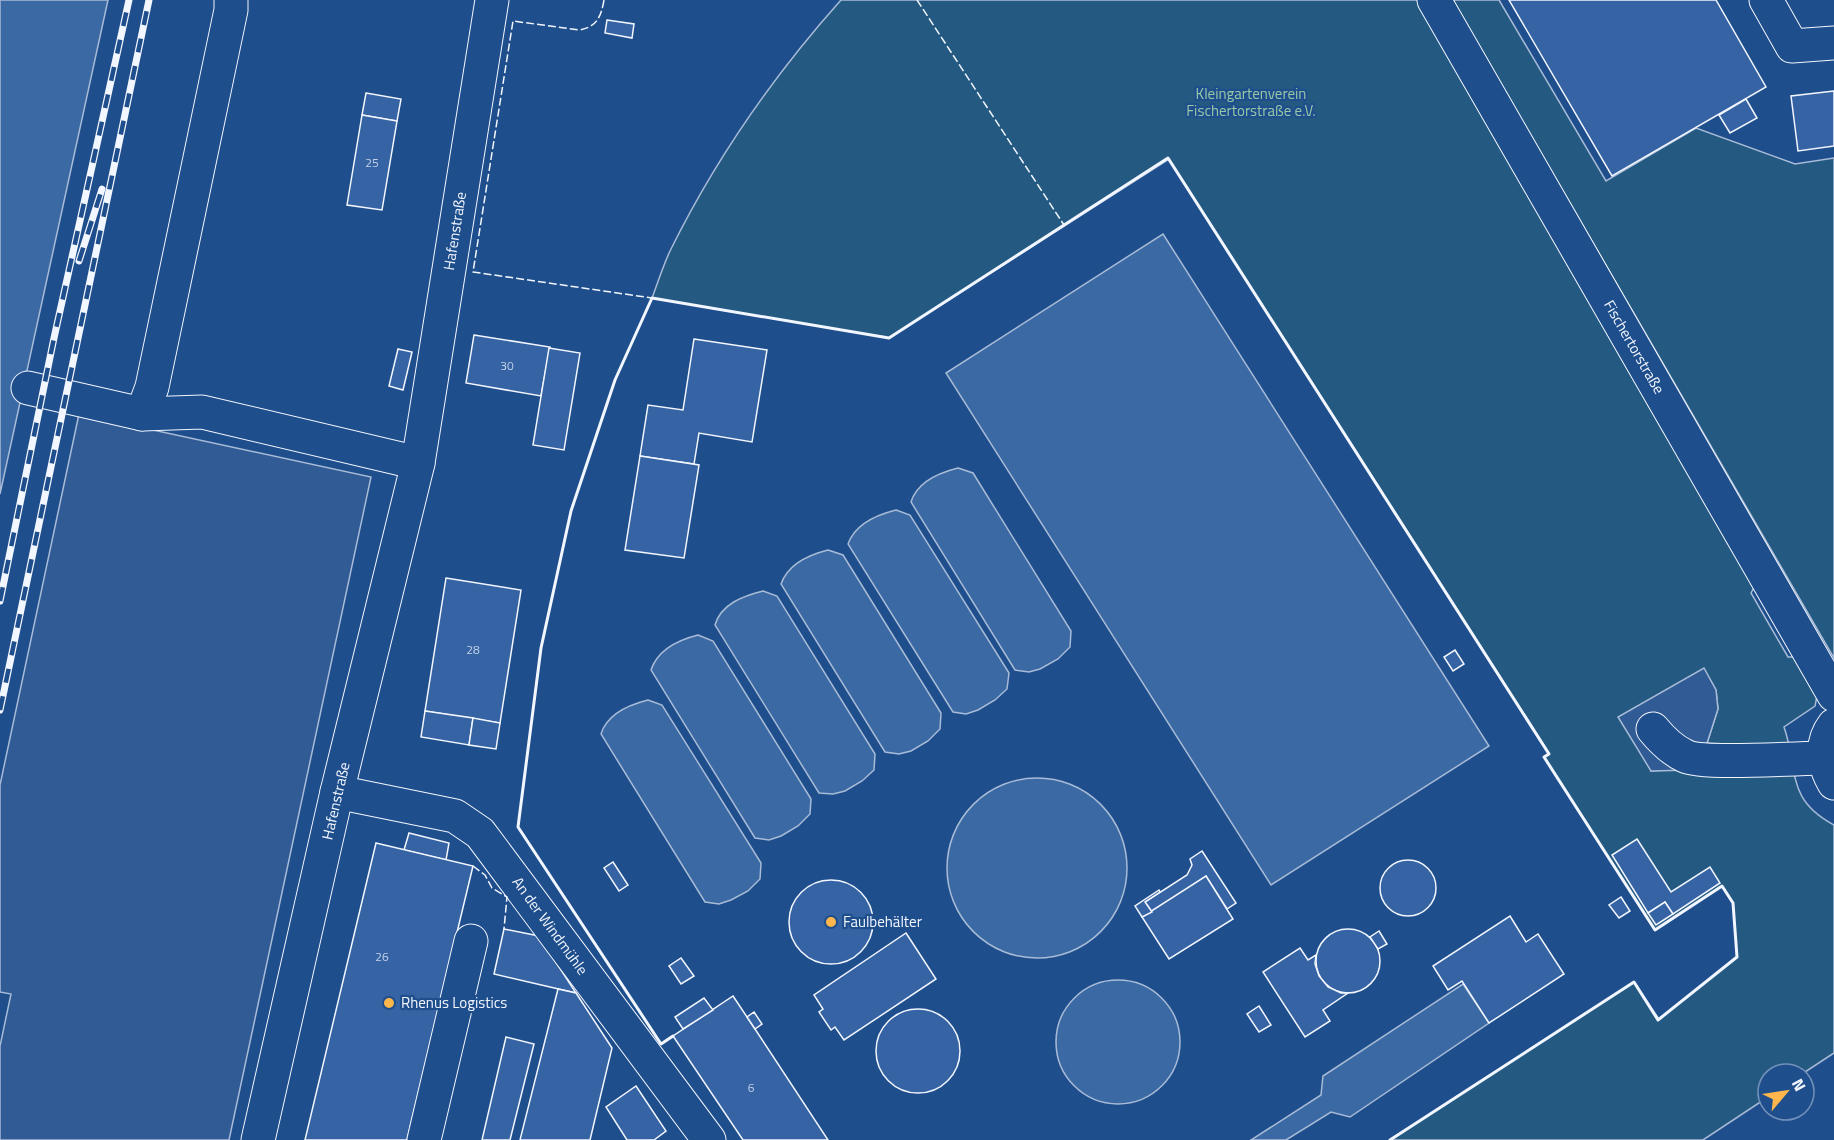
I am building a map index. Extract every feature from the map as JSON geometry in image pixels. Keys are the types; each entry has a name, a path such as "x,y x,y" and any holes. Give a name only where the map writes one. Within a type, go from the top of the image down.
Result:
{"street":[{"path":"142,414 152,387 231,10 231,0"},
{"name":"Hafenstraße","path":"258,1140 337,792 418,463 492,0"},
{"name":"Fischertorstraße","path":"1434,0 1834,695"},
{"path":"1766,0 1792,46 1834,43"},
{"path":"28,388 142,414 202,412 418,463"},
{"path":"1653,729 1668,746 1687,758 1829,770 1825,742 1834,725"},
{"name":"An der Windmühle","path":"337,792 455,816 480,833 709,1140"},
{"path":"424,1140 471,941"}],"green space":[{"name":"Kleingartenverein Fischertorstraße e.V.","path":"841,0 1418,0 1756,584 1751,593 1788,657 1801,657 1817,696 1815,706 1784,727 1796,782 1801,794 1818,815 1834,825 1834,1053 1816,1065 1816,1062 1756,1062 1756,1105 1703,1140 1390,1140 1634,982 1659,1019 1737,957 1733,903 1722,886 1655,930 1544,757 1549,753 1169,159 889,338 652,298 670,251 706,184 747,120 792,58","holes":["1704,669 1716,690 1718,709 1701,762 1669,770 1651,771"]},
{"path":"1452,0 1499,0 1606,181 1696,128 1795,164 1834,158 1834,658"}],"shaded area":[{"path":"0,0 108,0 0,494"},
{"path":"1163,234 1489,746 1271,885 946,373"},
{"path":"79,414 371,477 229,1140 0,1140 0,1046 11,994 0,992 0,785"},
{"path":"958,468 973,473 1071,631 1070,647 1058,659 1040,669 1029,672 1015,670 911,502 918,489 929,479"},
{"path":"896,510 910,515 1009,673 1007,689 995,700 978,710 966,714 953,712 848,544 851,537 867,521"},
{"path":"828,550 843,555 941,713 940,729 928,741 911,751 899,754 885,752 781,584 788,571 800,561"},
{"path":"763,591 777,596 875,754 874,770 862,781 845,791 833,794 819,793 715,625 728,606 748,595"},
{"path":"698,635 713,641 811,799 810,814 798,826 781,836 769,840 755,838 651,670 658,656 664,651 683,640"},
{"path":"1704,668 1716,690 1718,709 1701,762 1692,770 1651,771 1618,717"},
{"path":"648,700 662,705 761,863 760,879 748,891 731,900 719,904 705,902 601,734 608,721 619,711"},
{"path":"1037,778 1071,785 1087,793 1101,804 1112,818 1120,834 1127,868 1120,902 1112,918 1101,932 1087,943 1071,951 1037,958 1003,951 987,943 973,932 962,918 954,902 947,868 954,834 962,818 973,804 987,793 1003,785"},
{"path":"1118,980 1142,984 1162,998 1176,1018 1180,1042 1176,1066 1162,1086 1142,1100 1118,1104 1094,1100 1074,1086 1060,1066 1056,1042 1060,1018 1074,998 1094,984"},
{"path":"1463,984 1489,1023 1350,1117 1331,1112 1286,1140 1251,1140 1321,1095 1323,1076"}],"building":[{"path":"1509,0 1716,0 1766,87 1612,176"},
{"path":"607,20 634,24 632,38 605,33"},
{"path":"1834,91 1834,146 1798,151 1791,96"},
{"path":"366,93 401,99 397,121 362,115"},
{"path":"1746,99 1757,118 1730,133 1719,115"},
{"path":"362,115 397,121 382,210 347,205"},
{"path":"474,335 550,347 541,396 466,383"},
{"path":"694,339 767,350 752,442 699,433 694,464 640,456 648,405 683,410"},
{"path":"549,348 580,353 564,450 533,445"},
{"path":"398,349 412,352 403,390 389,386"},
{"path":"640,456 699,465 684,558 625,550"},
{"path":"446,578 521,590 500,723 425,711"},
{"path":"1455,650 1464,664 1453,671 1444,657"},
{"path":"425,711 473,718 469,745 421,737"},
{"path":"473,718 500,723 496,749 469,745"},
{"path":"409,833 449,843 446,860 404,850"},
{"path":"1637,839 1671,892 1710,867 1720,883 1673,914 1665,902 1648,913 1612,855"},
{"name":"Rhenus Logistics","path":"376,843 473,866 407,1140 305,1140"},
{"path":"1202,851 1236,903 1227,909 1206,876 1152,912 1145,902 1187,875 1192,865 1190,859"},
{"path":"1403,860 1413,860 1428,868 1434,877 1436,888 1434,899 1428,908 1413,916 1403,916 1392,911 1385,904 1380,893 1380,883 1385,872 1392,865"},
{"path":"613,862 628,885 619,891 604,868"},
{"path":"1206,876 1233,919 1169,959 1142,917"},
{"name":"Faulbehälter","path":"831,880 847,883 861,892 870,906 873,922 870,938 861,952 847,961 831,964 815,961 801,952 792,938 789,922 792,906 801,892 815,883"},
{"path":"1159,890 1160,892 1145,902 1152,912 1142,917 1135,906"},
{"path":"1621,897 1630,911 1619,918 1609,905"},
{"path":"1665,902 1673,914 1656,925 1648,913"},
{"path":"1510,916 1526,942 1538,934 1564,974 1489,1023 1462,981 1448,990 1433,966"},
{"path":"504,929 539,936 576,993 494,974"},
{"path":"1342,929 1354,929 1371,938 1378,949 1380,961 1378,973 1371,984 1354,993 1342,993 1330,988 1321,979 1316,967 1316,955 1321,943 1330,934"},
{"path":"1379,931 1387,944 1378,949 1370,937"},
{"path":"906,933 936,979 844,1040 835,1027 831,1030 819,1012 823,1009 814,995"},
{"path":"1300,948 1308,960 1316,955 1315,964 1319,976 1328,987 1341,993 1348,993 1323,1010 1330,1021 1305,1037 1263,972"},
{"path":"681,958 694,976 681,984 669,966"},
{"path":"558,989 576,993 612,1048 590,1140 520,1140"},
{"path":"733,996 828,1140 743,1140 673,1036"},
{"path":"704,998 713,1010 683,1029 675,1017"},
{"path":"1259,1006 1271,1025 1259,1032 1247,1014"},
{"path":"918,1009 934,1012 948,1021 957,1035 960,1051 957,1067 948,1081 934,1090 918,1093 902,1090 888,1081 879,1067 876,1051 879,1035 888,1021 902,1012"},
{"path":"754,1012 762,1024 755,1029 747,1017"},
{"path":"506,1037 534,1044 510,1140 482,1140"},
{"path":"636,1086 666,1131 654,1140 627,1140 606,1107"}],"railway":[{"path":"0,601 54,338 129,0"},
{"path":"0,710 149,0"},
{"path":"79,261 102,189"}],"fence":[{"path":"604,0 597,20 585,29 513,21 473,272 652,298"},
{"path":"917,0 1064,225"},
{"path":"473,866 485,875 492,888 507,897 504,929"}],"wall":[{"path":"673,1036 661,1044 518,827 541,648 571,511 615,380 652,298 889,338 1168,158 1549,754 1544,757 1655,930 1722,886 1733,903 1737,957 1658,1020 1634,982 1390,1140"}],"place":[{"name":"Faulbehälter","path":"831,922"},
{"name":"Rhenus Logistics","path":"389,1003"}]}
